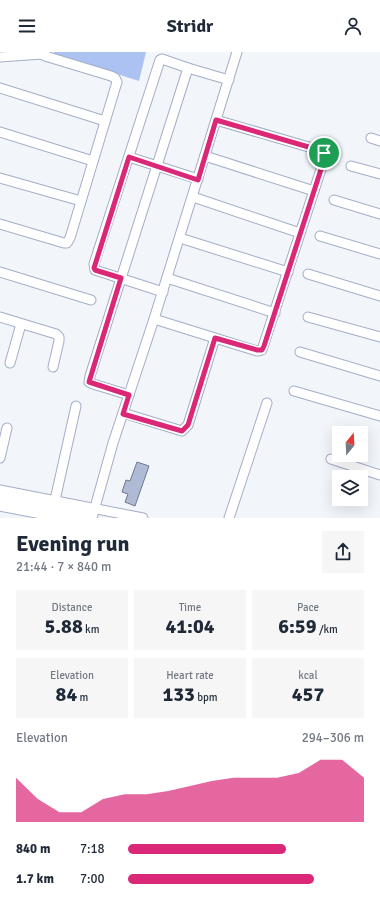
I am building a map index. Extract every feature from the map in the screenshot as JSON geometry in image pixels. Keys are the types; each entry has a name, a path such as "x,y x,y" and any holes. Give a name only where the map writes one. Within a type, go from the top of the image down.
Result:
{"highway":[{"path":"0,502 88,513"}],"street":[{"path":"88,513 123,414 163,292 237,52"},
{"path":"0,224 67,243 70,238 117,82 115,78 45,56 44,53 1,56"},
{"path":"163,292 95,270 94,268 160,60 162,59 229,80"},
{"path":"129,395 89,382 188,68"},
{"path":"0,88 105,121"},
{"path":"154,319 215,338 257,350 262,350 325,157 324,153 216,120"},
{"path":"0,132 93,161"},
{"path":"205,156 314,191"},
{"path":"129,157 198,180"},
{"path":"351,166 380,174"},
{"path":"0,178 81,201"},
{"path":"193,197 300,233"},
{"path":"334,200 380,214"},
{"path":"320,236 380,254"},
{"path":"180,238 288,272"},
{"path":"0,272 91,300"},
{"path":"308,274 380,296"},
{"path":"167,278 275,313"},
{"path":"0,317 56,334 59,337 59,341 53,367"},
{"path":"308,317 380,337"},
{"path":"10,363 21,324"},
{"path":"123,414 182,431 185,429 215,338"},
{"path":"300,352 380,376"},
{"path":"294,390 380,416"},
{"path":"229,518 267,403"},
{"path":"55,500 76,406"},
{"path":"0,458 8,428"},
{"path":"331,459 380,475"},
{"path":"0,490 55,500 88,513 143,518"},
{"path":"88,513 92,518"}],"shaded area":[{"path":"54,52 146,52 139,81 54,54"}],"building":[{"path":"137,462 149,466 135,506 125,502 128,494 122,492 126,480 130,481"}],"route":[{"path":"216,120 319,150 324,153 325,157 262,350 257,350 215,338 188,425 182,431 123,414 129,395 89,382 121,278 95,270 94,264 129,157 198,180 216,120"}]}
